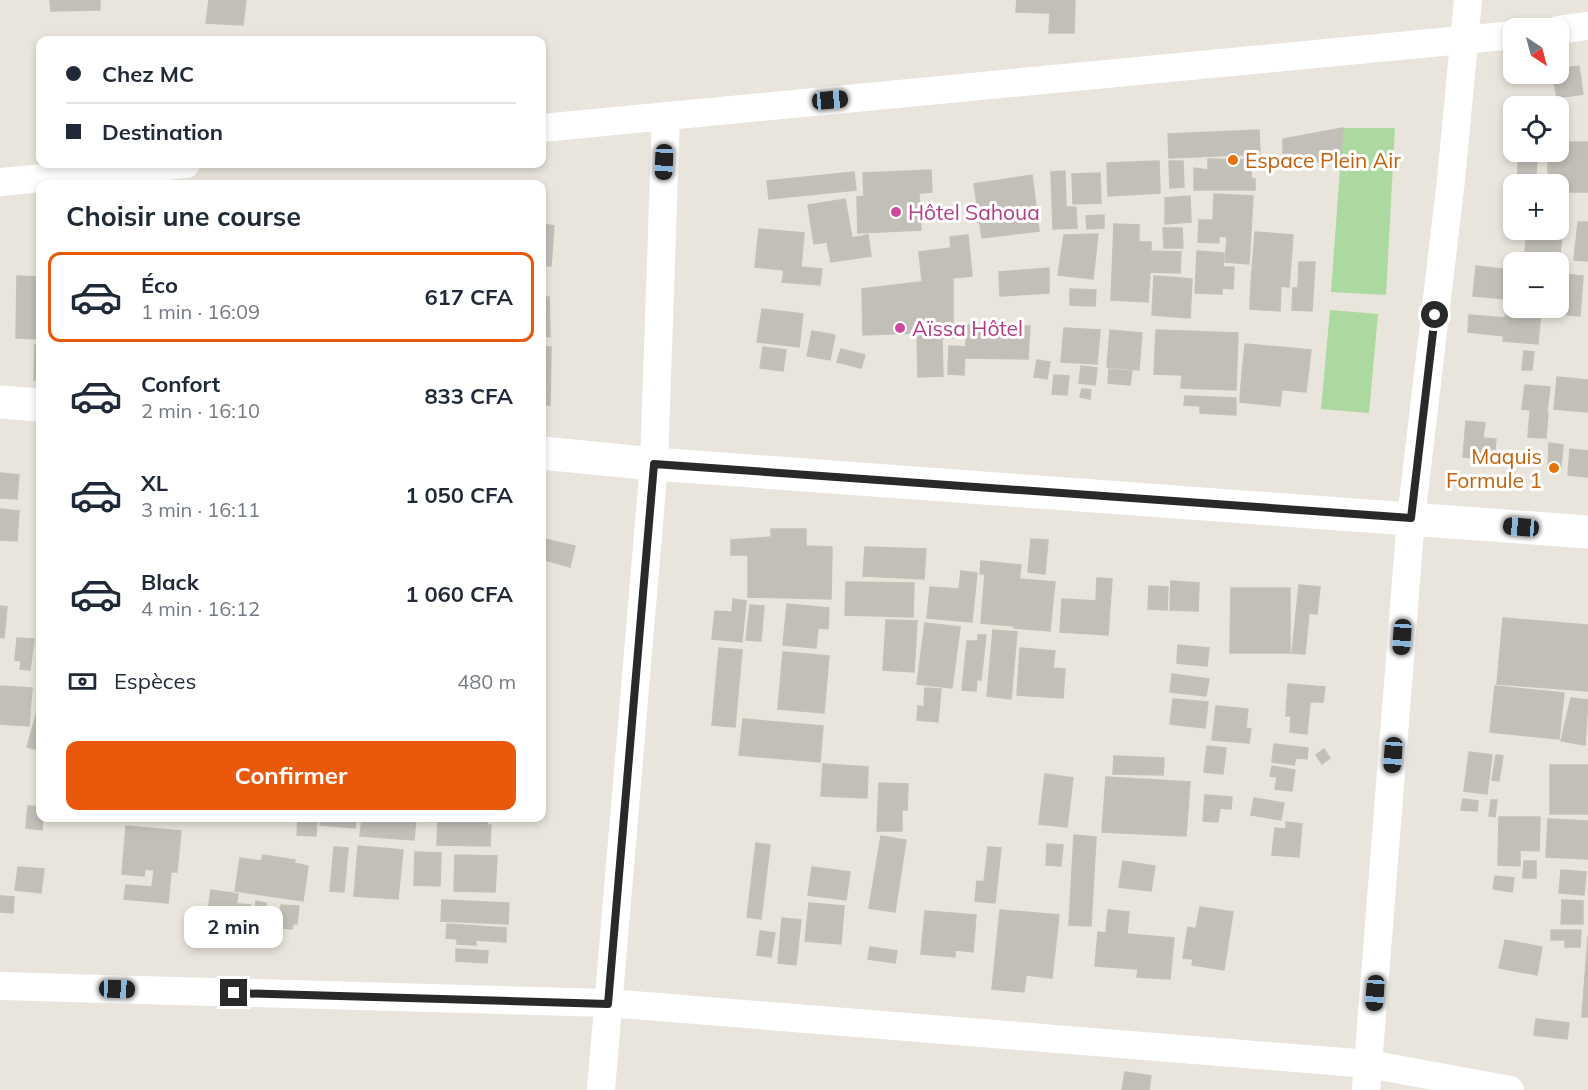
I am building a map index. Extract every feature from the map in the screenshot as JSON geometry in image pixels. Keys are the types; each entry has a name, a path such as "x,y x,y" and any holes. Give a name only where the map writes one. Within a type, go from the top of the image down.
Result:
{"street":[{"path":"1368,1077 1411,518 1451,180 1468,0"},
{"path":"1569,29 1588,26"},
{"path":"546,128 1503,36"},
{"path":"601,1090 654,464 666,116"},
{"path":"0,182 145,168"},
{"path":"0,402 36,405"},
{"path":"546,453 654,464 1588,532"},
{"path":"0,986 608,1004 1510,1090"}],"green space":[{"path":"1343,128 1395,128 1386,295 1331,292"},
{"path":"1330,310 1378,314 1369,413 1321,409"}],"building":[{"path":"50,0 100,0 100,10 51,11"},
{"path":"209,0 246,0 243,25 206,23"},
{"path":"1017,0 1075,0 1074,33 1049,33 1050,13 1016,12"},
{"path":"1579,66 1583,94 1557,96 1555,84 1569,84 1569,67"},
{"path":"1343,128 1341,158 1283,168 1283,139"},
{"path":"1259,130 1260,154 1169,158 1168,134"},
{"path":"1569,142 1588,142 1588,192 1569,192 1569,174 1548,174 1548,162 1569,162"},
{"path":"1208,159 1251,160 1251,178 1255,179 1255,190 1194,190 1194,168 1208,170"},
{"path":"1159,161 1160,193 1108,196 1107,163"},
{"path":"1169,161 1183,161 1184,187 1170,188"},
{"path":"1518,162 1537,162 1536,174 1518,174"},
{"path":"931,170 932,192 919,193 921,230 858,233 857,197 864,196 863,173"},
{"path":"1065,171 1066,207 1076,207 1077,228 1053,229 1051,172"},
{"path":"854,172 856,190 769,199 767,181"},
{"path":"1100,173 1101,203 1073,204 1072,174"},
{"path":"1032,175 1039,231 982,238 974,184"},
{"path":"1214,194 1253,196 1249,264 1225,262 1227,237 1219,236 1219,243 1198,242 1199,220 1213,220"},
{"path":"1190,196 1191,222 1165,224 1165,198"},
{"path":"845,199 852,238 868,235 871,256 831,262 827,242 814,244 808,205"},
{"path":"1104,215 1104,228 1087,229 1086,216"},
{"path":"1578,222 1588,222 1588,261 1574,260"},
{"path":"1114,224 1139,225 1139,242 1151,242 1151,251 1181,252 1180,273 1150,272 1148,302 1111,300"},
{"path":"546,225 554,226 551,266 546,265"},
{"path":"1163,228 1182,228 1183,248 1164,248"},
{"path":"759,229 804,233 801,267 822,269 820,285 782,282 784,270 755,267"},
{"path":"1255,232 1293,235 1289,287 1251,284"},
{"path":"1098,234 1093,279 1058,275 1064,235"},
{"path":"968,235 972,276 922,281 919,252 951,248 950,237"},
{"path":"1526,240 1562,240 1560,252 1525,252"},
{"path":"1197,251 1224,253 1223,267 1234,267 1233,289 1222,288 1222,294 1195,293"},
{"path":"1299,262 1315,262 1312,311 1292,310 1293,288 1298,288"},
{"path":"1476,266 1503,269 1503,299 1473,296"},
{"path":"1049,268 1049,293 1000,296 999,272"},
{"path":"1569,275 1583,276 1580,316 1569,315"},
{"path":"17,276 36,277 36,339 16,338"},
{"path":"1154,276 1192,279 1190,318 1152,315"},
{"path":"953,278 953,338 942,338 943,376 918,377 917,333 863,335 862,289"},
{"path":"1251,284 1281,286 1280,311 1250,309"},
{"path":"1070,289 1096,290 1095,306 1070,305"},
{"path":"546,297 549,297 550,337 546,336"},
{"path":"762,309 803,314 799,347 757,342"},
{"path":"1469,315 1505,318 1504,336 1468,332"},
{"path":"1505,318 1540,318 1538,344 1503,341"},
{"path":"967,325 1030,326 1028,359 965,358"},
{"path":"1064,328 1100,330 1097,364 1061,362"},
{"path":"1110,330 1142,333 1139,370 1107,367"},
{"path":"1156,330 1238,333 1236,390 1181,388 1182,375 1154,374"},
{"path":"812,331 835,335 830,360 807,356"},
{"path":"1245,344 1311,350 1306,392 1241,386"},
{"path":"35,345 36,380 34,380"},
{"path":"949,346 965,347 964,375 948,374"},
{"path":"546,347 551,347 550,405 546,405"},
{"path":"763,347 786,350 783,371 760,368"},
{"path":"841,349 865,355 861,368 837,362"},
{"path":"1524,351 1534,352 1532,370 1522,370"},
{"path":"1037,360 1050,362 1047,379 1034,377"},
{"path":"1081,366 1097,368 1095,385 1079,383"},
{"path":"1109,369 1132,371 1130,385 1108,383"},
{"path":"1054,375 1069,376 1067,395 1052,394"},
{"path":"1557,377 1588,380 1588,412 1554,409"},
{"path":"1525,385 1550,387 1547,412 1522,409"},
{"path":"1241,386 1282,389 1280,406 1240,402"},
{"path":"1082,389 1091,390 1090,399 1080,397"},
{"path":"1185,396 1236,398 1236,415 1200,413 1200,406 1184,405"},
{"path":"1530,411 1548,413 1546,438 1528,437"},
{"path":"1466,421 1485,423 1483,438 1496,439 1494,460 1463,457"},
{"path":"1549,443 1563,445 1561,467 1548,465"},
{"path":"1570,449 1588,451 1588,477 1568,475"},
{"path":"0,473 19,475 17,499 0,498"},
{"path":"0,509 19,511 17,541 0,540"},
{"path":"771,529 806,529 806,546 832,547 831,599 748,597 748,555 731,555 731,540 771,537"},
{"path":"546,539 575,546 570,567 546,560"},
{"path":"1031,539 1048,540 1045,574 1028,572"},
{"path":"865,547 926,549 924,579 863,576"},
{"path":"981,561 1021,565 1014,626 981,623 985,574 980,574"},
{"path":"961,571 977,573 972,622 927,618 930,587 959,589"},
{"path":"1097,578 1112,579 1108,635 1060,632 1062,599 1096,601"},
{"path":"1019,579 1055,582 1050,631 1014,628"},
{"path":"1171,581 1199,583 1198,611 1170,610"},
{"path":"846,582 914,583 913,617 845,615"},
{"path":"1299,585 1320,587 1317,614 1309,613 1305,654 1292,653"},
{"path":"1149,586 1168,587 1167,610 1148,609"},
{"path":"1231,588 1290,588 1290,653 1230,653"},
{"path":"733,599 746,601 742,642 712,639 715,611 732,612"},
{"path":"787,604 829,608 828,629 818,628 816,648 783,645"},
{"path":"750,605 764,606 761,641 746,640"},
{"path":"0,606 7,607 4,638 0,637"},
{"path":"1503,618 1588,625 1588,691 1497,684"},
{"path":"886,620 917,621 914,672 883,670"},
{"path":"925,623 960,627 952,688 917,684"},
{"path":"993,630 1017,632 1011,699 987,696"},
{"path":"978,635 986,635 981,680 977,679 976,691 962,690 967,641 978,641"},
{"path":"17,638 34,639 30,670 20,669 21,661 15,660"},
{"path":"1178,645 1209,648 1207,666 1177,663"},
{"path":"719,648 742,650 735,727 712,725"},
{"path":"1020,648 1055,651 1053,668 1065,669 1063,698 1017,695"},
{"path":"783,652 829,656 824,713 778,709"},
{"path":"1172,674 1209,679 1206,696 1170,692"},
{"path":"1288,684 1325,687 1323,702 1310,702 1307,734 1290,732 1291,716 1286,716"},
{"path":"0,686 32,688 29,726 0,724"},
{"path":"1495,686 1564,693 1559,739 1490,732"},
{"path":"925,688 941,689 938,722 917,720 918,706 924,707"},
{"path":"1571,698 1588,700 1585,745 1561,741"},
{"path":"1173,699 1208,702 1205,728 1170,724"},
{"path":"1216,706 1248,709 1246,728 1251,729 1249,743 1212,740"},
{"path":"36,715 36,749 27,747"},
{"path":"743,719 823,726 820,762 739,755"},
{"path":"1274,744 1308,748 1307,759 1296,758 1294,765 1272,762"},
{"path":"1207,746 1226,748 1223,774 1204,772"},
{"path":"1324,749 1330,758 1322,764 1316,755"},
{"path":"1469,752 1492,755 1487,794 1464,791"},
{"path":"1496,755 1503,756 1499,781 1492,780"},
{"path":"1114,756 1164,758 1163,775 1113,774"},
{"path":"823,764 868,767 867,798 821,796"},
{"path":"1550,765 1588,765 1588,814 1550,814"},
{"path":"1272,766 1295,770 1292,791 1275,789 1277,777 1270,776"},
{"path":"1045,774 1073,778 1067,827 1039,824"},
{"path":"1106,777 1190,782 1186,836 1102,832"},
{"path":"879,783 908,784 907,810 902,810 902,831 877,831"},
{"path":"1205,795 1232,797 1231,809 1220,808 1218,822 1203,821"},
{"path":"1254,798 1284,803 1281,820 1251,815"},
{"path":"1463,799 1478,801 1477,811 1461,810"},
{"path":"1491,800 1497,800 1495,817 1489,816"},
{"path":"28,806 36,807 36,822 43,822 42,830 26,828"},
{"path":"1499,817 1540,817 1539,851 1520,850 1520,866 1498,865"},
{"path":"1548,819 1588,821 1588,859 1546,857"},
{"path":"298,822 317,822 316,836 297,835"},
{"path":"320,822 356,822 355,828 320,825"},
{"path":"362,822 416,822 414,840 360,836"},
{"path":"438,822 487,822 487,825 491,825 490,846 437,845"},
{"path":"1286,822 1302,824 1299,857 1272,855 1275,828 1286,829"},
{"path":"126,826 181,831 177,872 171,872 168,903 124,899 126,885 152,887 154,870 145,869 144,876 122,874"},
{"path":"1074,835 1096,837 1091,926 1069,925"},
{"path":"881,836 906,840 895,912 869,908"},
{"path":"756,843 770,845 761,919 747,917"},
{"path":"1047,844 1063,845 1061,866 1046,865"},
{"path":"358,846 403,850 398,899 354,896"},
{"path":"334,847 348,848 344,892 330,891"},
{"path":"988,847 1001,848 995,903 975,901 977,881 984,882"},
{"path":"415,852 441,853 440,886 414,885"},
{"path":"263,855 295,860 294,863 308,866 303,901 235,891 240,858 261,861"},
{"path":"455,855 497,856 495,892 454,891"},
{"path":"1123,861 1155,866 1151,891 1119,887"},
{"path":"1524,861 1536,861 1536,878 1523,878"},
{"path":"18,867 44,869 41,893 15,890"},
{"path":"812,867 850,872 846,900 808,895"},
{"path":"1561,870 1586,872 1584,895 1559,893"},
{"path":"1495,876 1514,878 1512,892 1493,889"},
{"path":"211,890 238,894 233,929 206,925"},
{"path":"0,896 14,897 13,913 0,912"},
{"path":"442,900 509,903 508,924 441,921"},
{"path":"1562,900 1583,901 1583,924 1561,924"},
{"path":"256,901 266,903 265,920 255,920"},
{"path":"809,903 844,906 841,944 805,941"},
{"path":"238,904 250,905 249,920 237,919"},
{"path":"281,905 299,906 297,924 293,924 292,929 270,927 272,910 280,911"},
{"path":"1200,907 1233,912 1224,970 1192,965 1193,959 1183,958 1188,927 1196,929"},
{"path":"1000,910 1059,915 1052,978 1026,975 1024,992 992,989"},
{"path":"1108,910 1129,912 1127,934 1174,938 1170,979 1137,977 1138,969 1095,966 1098,932 1106,933"},
{"path":"925,911 976,915 973,952 955,950 955,957 921,954"},
{"path":"782,918 801,920 796,965 778,963"},
{"path":"447,924 506,928 506,942 476,940 476,945 457,944 457,939 446,938"},
{"path":"1551,930 1581,930 1580,947 1565,947 1565,940 1551,940"},
{"path":"760,931 775,933 771,957 757,955"},
{"path":"1588,936 1588,1017 1582,1017"},
{"path":"1505,940 1542,947 1537,975 1499,968"},
{"path":"870,947 897,951 895,963 868,959"},
{"path":"456,949 488,951 487,963 456,961"},
{"path":"1536,1019 1569,1023 1567,1039 1534,1035"},
{"path":"1125,1072 1151,1076 1149,1090 1122,1090"}],"place":[{"name":"Espace Plein Air","path":"1233,160"},
{"name":"Hôtel Sahoua","path":"896,212"},
{"name":"Aïssa Hôtel","path":"900,328"},
{"name":"Maquis Formule 1","path":"1554,468"}],"route":[{"path":"234,993 608,1004 654,464 1411,518 1435,315"}]}
